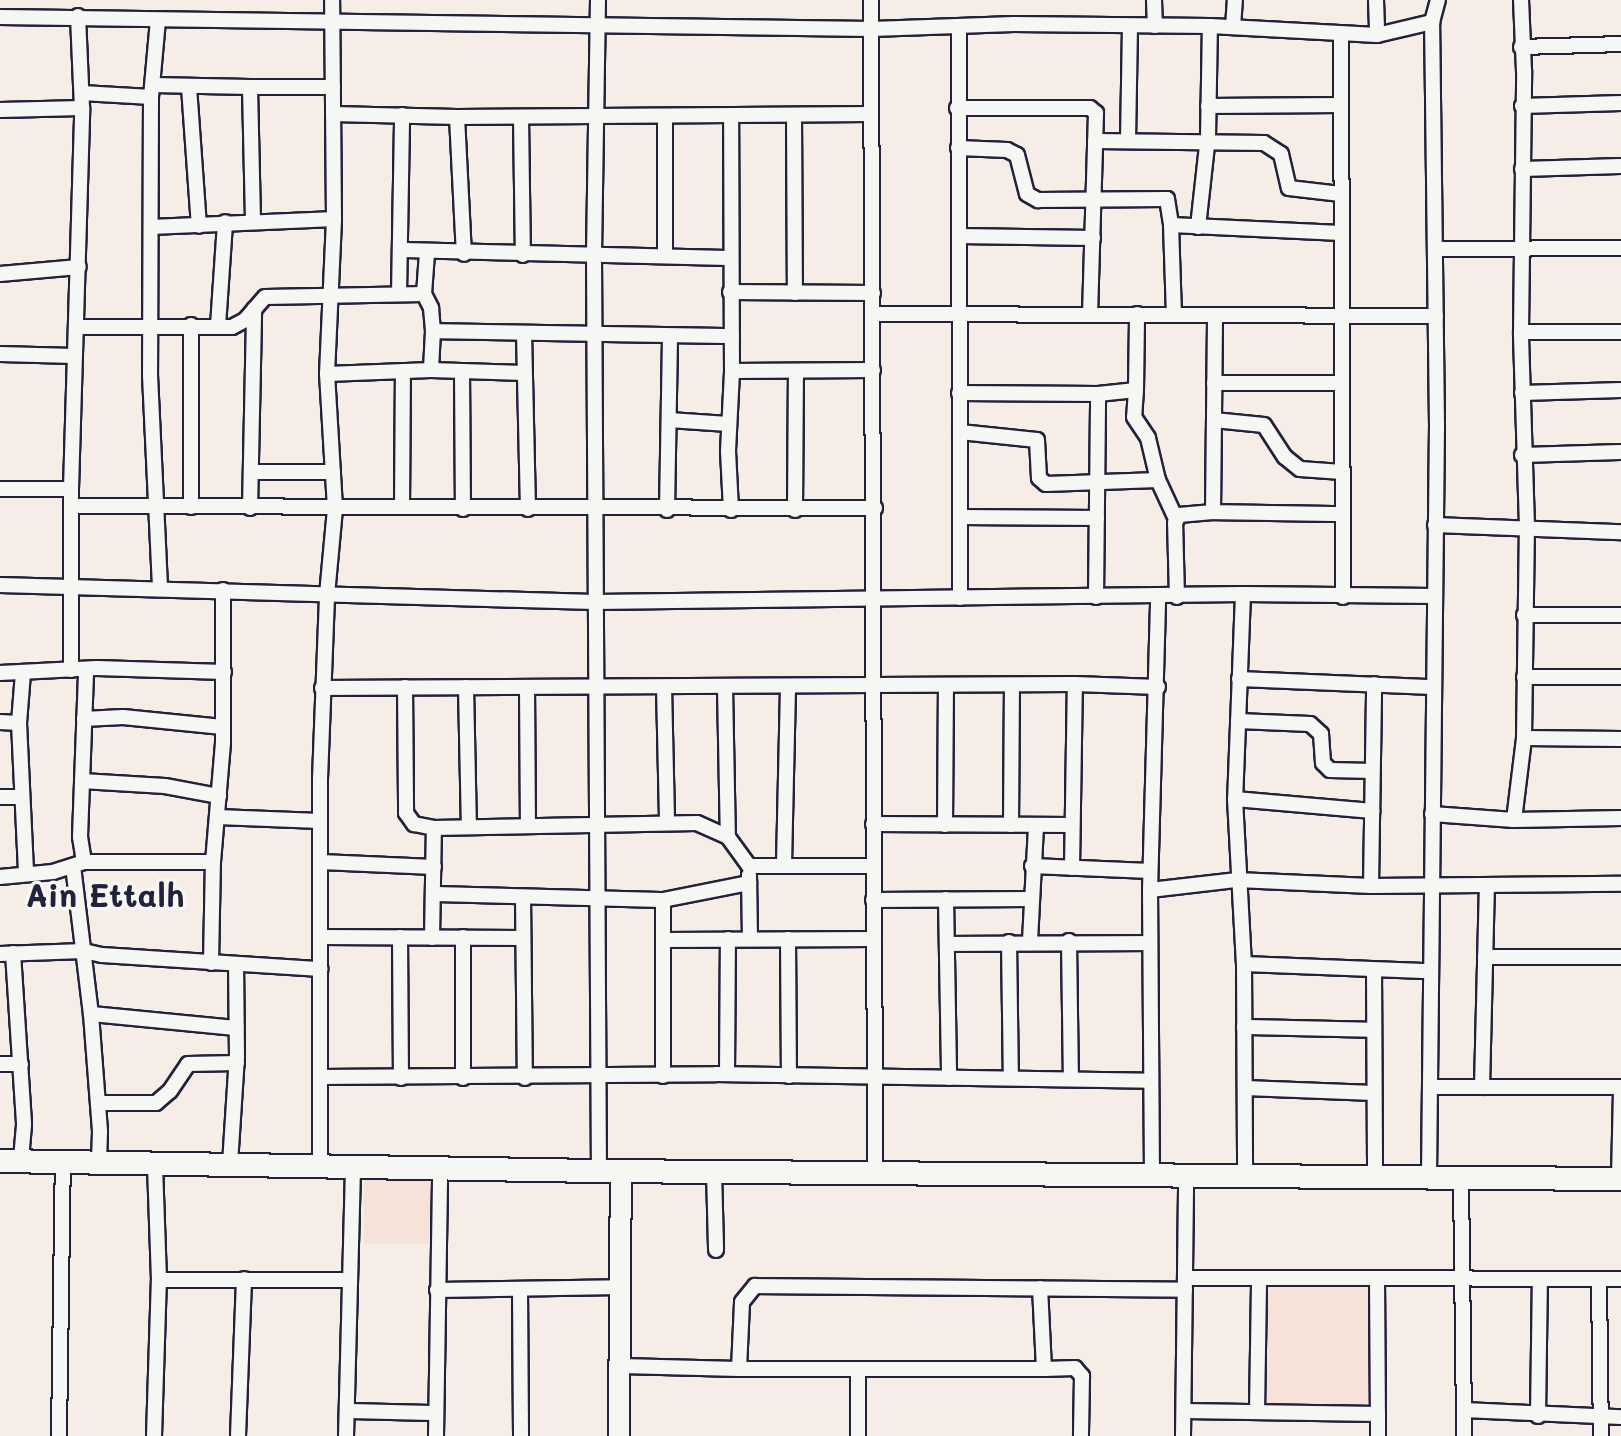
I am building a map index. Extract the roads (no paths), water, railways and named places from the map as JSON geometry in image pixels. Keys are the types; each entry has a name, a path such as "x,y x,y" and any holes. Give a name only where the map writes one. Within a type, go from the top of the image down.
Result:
{"main road":[{"path":"10,1161 610,1171 1620,1179"}],"street":[{"path":"64,0 72,16 82,100 78,327 74,356 71,489 74,586 84,719 78,864 98,1103 99,1162"},
{"path":"320,1166 322,688 335,508 327,374 334,219 332,0"},
{"path":"598,0 594,256 598,687 597,1078 610,1171 620,1287 619,1436"},
{"path":"871,0 875,1173"},
{"path":"1154,0 1155,26"},
{"path":"1233,27 1235,0"},
{"path":"1376,0 1377,35"},
{"path":"1429,1177 1437,249 1432,22 1438,0"},
{"path":"1514,820 1524,738 1527,527 1522,455 1521,0"},
{"path":"0,17 872,29 1210,26 1377,35 1432,22"},
{"path":"158,20 152,91 153,327 150,375 160,588"},
{"path":"959,26 960,598"},
{"path":"1198,227 1207,144 1210,26"},
{"path":"1128,141 1130,27"},
{"path":"1341,34 1343,597"},
{"path":"1521,47 1621,44"},
{"path":"0,110 189,87 333,87"},
{"path":"189,87 199,226"},
{"path":"250,87 253,220"},
{"path":"1522,106 1621,103"},
{"path":"1208,106 1341,105"},
{"path":"957,108 1090,108 1096,113 1090,315"},
{"path":"333,114 731,117 871,114"},
{"path":"399,294 402,115"},
{"path":"794,116 795,293"},
{"path":"457,117 464,254"},
{"path":"521,117 523,255"},
{"path":"665,117 665,256"},
{"path":"731,117 732,371 728,424 731,510"},
{"path":"1095,141 1270,145 1284,160 1289,188 1341,194"},
{"path":"958,148 1007,150 1017,155 1027,194 1035,199 1165,198 1169,201 1174,314"},
{"path":"1522,169 1621,166"},
{"path":"152,227 253,220 334,219"},
{"path":"218,326 225,222"},
{"path":"1171,225 1341,233"},
{"path":"959,236 1093,238"},
{"path":"1437,249 1621,248"},
{"path":"401,250 464,254 730,258"},
{"path":"427,253 424,294 431,308 431,370"},
{"path":"0,274 79,267"},
{"path":"730,292 873,293"},
{"path":"78,327 239,325 265,297 424,294"},
{"path":"250,508 254,309"},
{"path":"873,314 1436,316"},
{"path":"1137,314 1134,417 1148,438 1158,480 1176,519 1177,597"},
{"path":"1213,512 1215,315"},
{"path":"191,325 191,507"},
{"path":"433,331 732,336"},
{"path":"1521,332 1621,332"},
{"path":"524,333 528,509"},
{"path":"667,510 670,336"},
{"path":"0,354 74,356"},
{"path":"327,374 431,370 524,373"},
{"path":"732,371 873,370"},
{"path":"402,507 403,371"},
{"path":"462,371 463,509"},
{"path":"795,510 796,371"},
{"path":"1214,383 1342,383"},
{"path":"959,393 1098,394 1136,390"},
{"path":"1522,393 1621,390"},
{"path":"1096,597 1098,394"},
{"path":"669,420 728,424"},
{"path":"1214,420 1264,425 1285,457 1300,469 1342,472"},
{"path":"960,432 1034,439 1039,443 1042,482 1158,480"},
{"path":"1522,455 1621,452"},
{"path":"251,472 333,472"},
{"path":"0,489 71,489"},
{"path":"73,506 667,510 875,508"},
{"path":"1176,519 1183,513 1213,512 1342,514"},
{"path":"960,517 1097,518"},
{"path":"1435,525 1621,532"},
{"path":"0,585 595,602 1243,594 1434,596"},
{"path":"211,963 213,862 223,727 223,590"},
{"path":"1243,594 1235,799 1237,880 1244,964 1245,1176"},
{"path":"1152,1175 1150,871 1158,687 1158,596"},
{"path":"1524,615 1621,615"},
{"path":"0,673 79,670 224,672"},
{"path":"23,673 19,723 26,874"},
{"path":"1524,677 1621,677"},
{"path":"1239,679 1433,687"},
{"path":"322,688 1075,684 1158,687"},
{"path":"1072,868 1075,684"},
{"path":"1371,886 1374,684"},
{"path":"1011,825 1012,685"},
{"path":"405,687 406,813 414,824 434,828 702,823 728,837 749,866 750,939"},
{"path":"466,687 469,827"},
{"path":"527,687 528,826"},
{"path":"664,687 667,823"},
{"path":"725,687 728,837"},
{"path":"784,864 788,687"},
{"path":"945,825 946,687"},
{"path":"84,719 123,717 223,727"},
{"path":"1238,721 1310,724 1321,734 1326,767 1372,771"},
{"path":"0,722 19,723"},
{"path":"1524,738 1621,739"},
{"path":"82,781 165,786 219,796"},
{"path":"0,797 22,797"},
{"path":"1235,799 1372,811"},
{"path":"1432,814 1514,820 1621,818"},
{"path":"217,817 320,821"},
{"path":"873,824 1072,825"},
{"path":"1030,941 1036,826"},
{"path":"432,938 434,828"},
{"path":"0,877 78,864 213,862"},
{"path":"321,862 434,867"},
{"path":"749,866 873,866"},
{"path":"1032,866 1150,871"},
{"path":"1150,890 1237,880 1371,886 1621,884"},
{"path":"434,894 663,900 749,883"},
{"path":"1482,1087 1487,885"},
{"path":"523,897 525,1078"},
{"path":"946,899 949,1078"},
{"path":"873,900 1031,899"},
{"path":"663,900 663,1076"},
{"path":"321,937 522,938"},
{"path":"400,937 401,1078"},
{"path":"463,937 463,1078"},
{"path":"727,1074 728,939"},
{"path":"788,939 789,1076"},
{"path":"664,940 874,939"},
{"path":"948,944 1030,941 1150,943"},
{"path":"1069,941 1071,1078"},
{"path":"1009,942 1011,1077"},
{"path":"10,1161 24,1125 21,1064 6,953 84,951 236,965 321,969"},
{"path":"1485,957 1621,957"},
{"path":"1244,964 1430,971"},
{"path":"230,1164 237,1063 236,965"},
{"path":"1374,970 1375,1177"},
{"path":"91,1014 236,1028"},
{"path":"1244,1027 1374,1030"},
{"path":"98,1103 156,1103 170,1091 188,1064 237,1063"},
{"path":"0,1064 21,1064"},
{"path":"320,1077 597,1078 727,1074 1151,1081"},
{"path":"1430,1087 1621,1090 1620,1179"},
{"path":"1245,1088 1374,1093"},
{"path":"59,1436 63,1162"},
{"path":"154,1436 159,1280 155,1163"},
{"path":"346,1436 353,1166"},
{"path":"436,1436 440,1168"},
{"path":"714,1171 716,1250"},
{"path":"1183,1436 1186,1175"},
{"path":"1461,1178 1464,1436"},
{"path":"238,1436 244,1279"},
{"path":"1599,1279 1601,1436"},
{"path":"739,1369 742,1302 755,1286 1040,1288 1259,1280 1621,1279"},
{"path":"159,1280 350,1280"},
{"path":"1257,1412 1259,1280"},
{"path":"1377,1280 1378,1436"},
{"path":"1538,1416 1540,1280"},
{"path":"437,1290 620,1287"},
{"path":"1040,1288 1044,1369"},
{"path":"520,1290 521,1436"},
{"path":"621,1366 858,1371 1075,1368 1082,1376 1081,1436"},
{"path":"858,1371 858,1436"},
{"path":"1464,1410 1538,1416 1621,1417"},
{"path":"347,1411 434,1413"},
{"path":"1184,1411 1378,1414"}],"district":[{"name":"Ain Ettalh","path":"105,894"}]}
